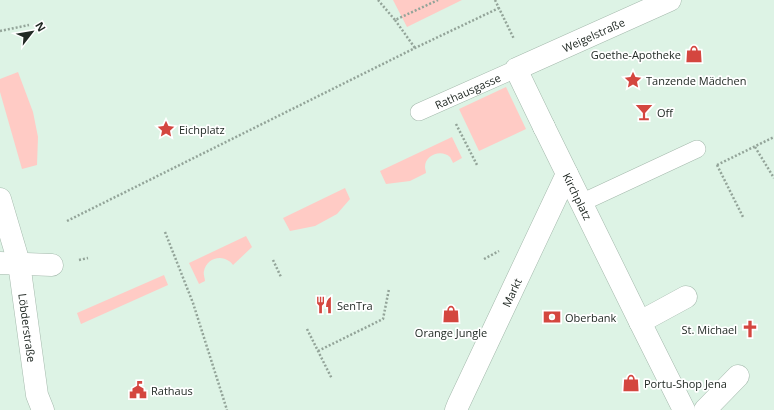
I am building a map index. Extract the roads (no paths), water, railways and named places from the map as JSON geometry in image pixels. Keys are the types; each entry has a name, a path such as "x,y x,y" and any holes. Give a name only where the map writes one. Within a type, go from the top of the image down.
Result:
{"street":[{"name":"Weigelstraße","path":"521,67 670,0"},
{"name":"Kirchplatz","path":"521,67 544,127 684,410"},
{"name":"Markt","path":"456,410 567,174"},
{"name":"Löbderstraße","path":"0,199 10,263 37,395 43,410"},
{"path":"10,263 52,265"},
{"path":"640,322 686,298"},
{"path":"705,410 738,376"}],"lane":[{"name":"Rathausgasse","path":"419,112 521,67"},
{"path":"582,203 697,149"}],"place":[{"name":"Goethe-Apotheke","path":"694,54"},
{"name":"Tanzende Mädchen","path":"633,80"},
{"name":"Off","path":"644,112"},
{"name":"Eichplatz","path":"166,129"},
{"name":"SenTra","path":"324,305"},
{"name":"Orange Jungle","path":"451,314"},
{"name":"Oberbank","path":"552,317"},
{"name":"St. Michael","path":"750,329"},
{"name":"Portu-Shop Jena","path":"631,383"},
{"name":"Rathaus","path":"138,390"}]}
